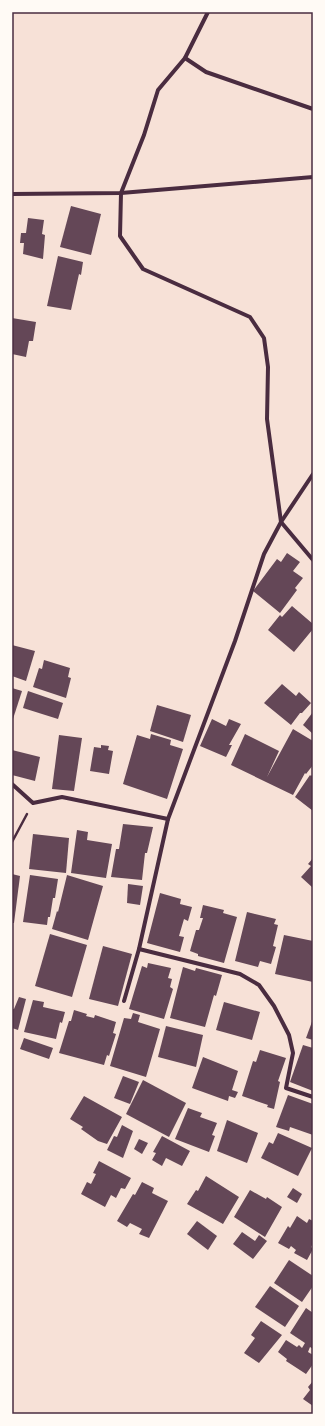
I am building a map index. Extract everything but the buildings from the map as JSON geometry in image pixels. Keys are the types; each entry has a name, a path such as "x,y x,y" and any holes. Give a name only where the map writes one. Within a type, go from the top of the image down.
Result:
{"street":[{"path":"208,12 185,58 158,90 144,136 121,193 120,236 143,269 250,316 264,338 268,367 267,419 281,522 313,560"},
{"path":"185,58 206,72 313,109"},
{"path":"12,194 121,193 313,177"},
{"path":"124,1001 139,949 168,819 235,641 264,554 281,522 313,474"},
{"path":"12,784 33,803 62,797 168,819"},
{"path":"139,949 240,974 259,985 274,1006 289,1035 293,1053 286,1088 313,1097"}],"path":[{"path":"12,842 33,803"}]}
